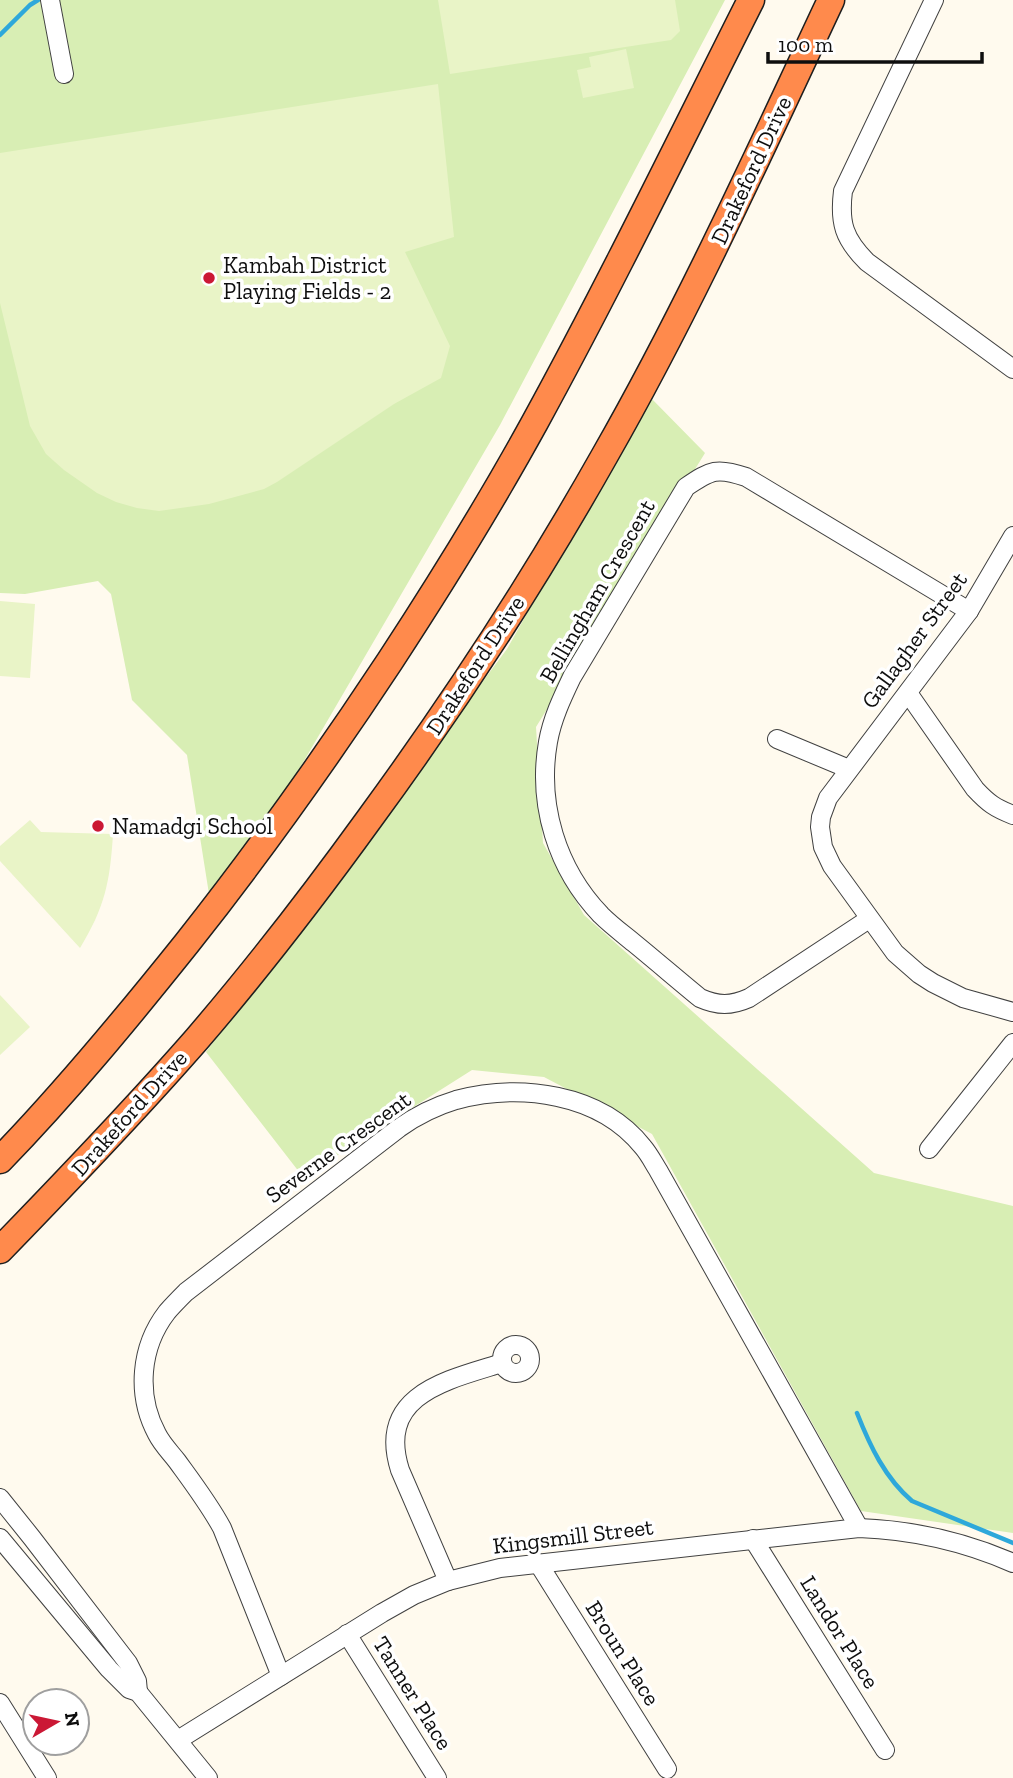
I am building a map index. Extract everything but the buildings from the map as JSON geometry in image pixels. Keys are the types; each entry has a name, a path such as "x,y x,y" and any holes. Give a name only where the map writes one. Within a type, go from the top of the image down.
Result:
{"highway":[{"path":"0,1160 93,1057 225,895 338,741 445,578 534,424 751,0"},
{"name":"Drakeford Drive","path":"0,1250 110,1136 268,953 418,752 483,655 605,457 654,367 702,275 831,0"}],"street":[{"path":"934,0 843,191 840,211 844,230 853,247 867,262 1013,369"},
{"path":"50,2 64,74"},
{"name":"Bellingham Crescent","path":"869,919 749,998 724,1005 700,998 602,916 570,874 555,843 547,810 544,777 547,743 554,718 572,677 686,487 714,471 727,471 746,477 969,611"},
{"name":"Gallagher Street","path":"1013,536 969,611 828,798 820,827 823,847 832,866 895,953 933,983 963,998 1013,1012"},
{"path":"908,693 987,803 1013,815"},
{"path":"777,739 849,769"},
{"path":"929,1149 1013,1043"},
{"name":"Severne Crescent","path":"281,1676 222,1528 211,1507 158,1436 147,1412 143,1387 145,1361 152,1336 166,1313 186,1292 399,1128 456,1100 521,1092 553,1096 597,1111 622,1127 643,1147 859,1528"},
{"path":"448,1581 401,1470 395,1452 395,1434 402,1416 414,1400 431,1387 502,1363"},
{"path":"0,1498 128,1663 137,1682 138,1692"},
{"name":"Kingsmill Street","path":"178,1740 414,1595 448,1581 500,1568 859,1528 924,1534 966,1544 1013,1563"},
{"path":"0,1538 109,1669 129,1689 138,1692 208,1778"},
{"name":"Landor Place","path":"753,1539 885,1750"},
{"name":"Broun Place","path":"538,1563 667,1769"},
{"name":"Tanner Place","path":"347,1634 437,1778"},
{"path":"0,1703 47,1778"}],"green space":[{"path":"0,0 725,0 500,425 273,814 209,894 187,755 132,700 111,594 98,581 25,594 0,593"},
{"path":"438,0 675,0 680,31 671,40 450,74"},
{"path":"626,49 634,88 583,98 577,70 591,67 589,57"},
{"name":"Kambah District Playing Fields - 2","path":"438,84 454,237 405,252 450,346 441,378 394,404 277,482 264,489 209,504 159,511 116,502 97,493 46,454 30,426 0,303 0,153"},
{"path":"649,396 705,453 536,727 543,843 584,915 874,1173 1013,1206 1013,1533 861,1511 652,1134 544,1077 472,1070 303,1177 206,1052 507,649"},
{"path":"0,601 35,604 30,678 0,676"},
{"path":"30,820 41,832 113,834 105,894 80,948 0,861 0,846"},
{"path":"0,995 30,1027 0,1055"}],"waterway":[{"path":"0,35 38,0"},
{"path":"857,1413 879,1461 912,1501 1013,1543"}],"place":[{"name":"Kambah District Playing Fields - 2","path":"209,278"},
{"name":"Namadgi School","path":"98,826"}]}
